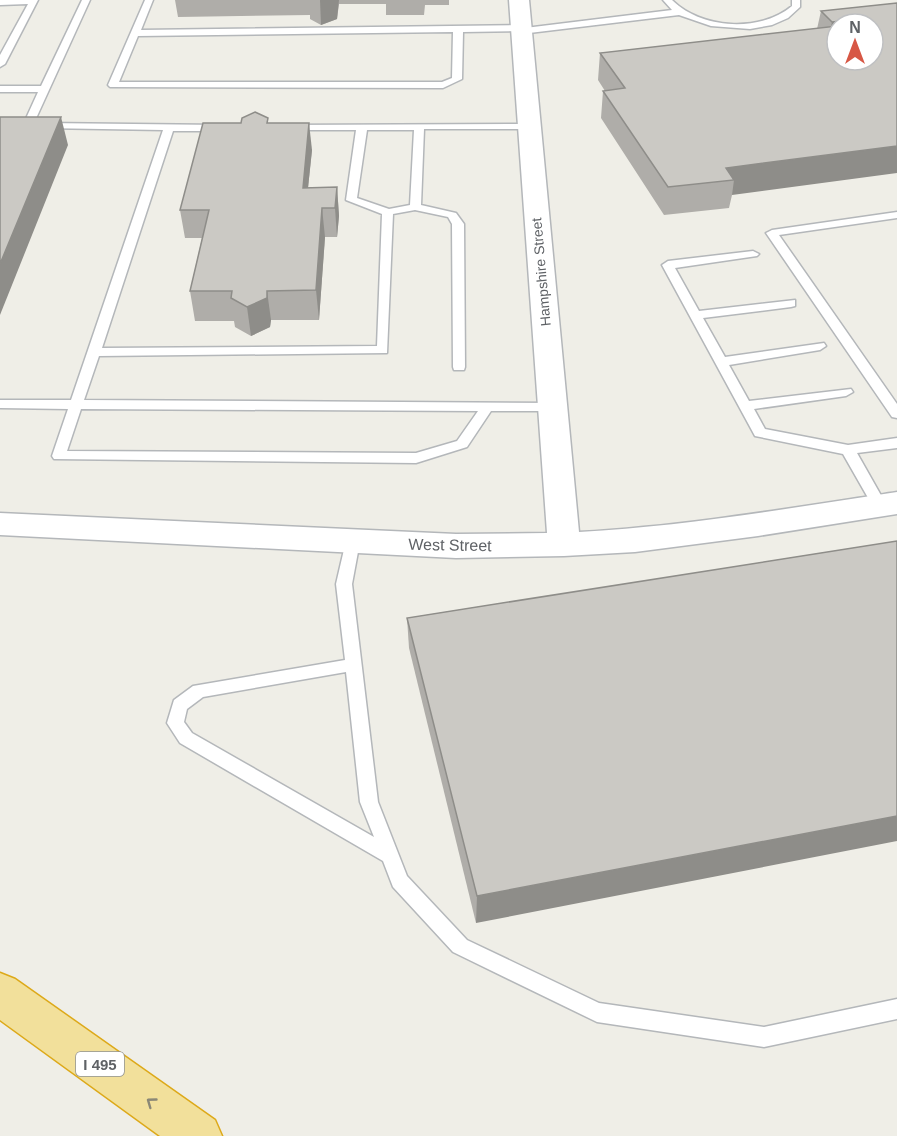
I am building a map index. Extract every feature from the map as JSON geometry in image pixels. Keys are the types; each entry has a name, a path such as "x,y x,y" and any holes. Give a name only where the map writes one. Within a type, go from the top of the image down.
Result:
{"highway":[{"name":"I 495","path":"0,994 199,1136"}],"street":[{"name":"Hampshire Street","path":"519,0 564,544"},
{"name":"West Street","path":"0,524 456,546 564,544 635,540 889,504"}],"lane":[{"path":"86,0 46,89 24,125 237,128"},
{"path":"148,0 113,85 444,85 457,79 458,29"},
{"path":"667,0 679,12 690,18 722,25 755,26 782,19 796,7 796,0"},
{"path":"0,2 34,1"},
{"path":"0,64 34,1"},
{"path":"134,33 521,30 679,12"},
{"path":"0,89 46,89"},
{"path":"283,127 529,126"},
{"path":"362,127 351,200 388,212 415,207 452,216 458,224 459,367"},
{"path":"415,207 419,127"},
{"path":"169,128 59,456 416,458 462,444 487,407"},
{"path":"93,351 383,350 388,212"},
{"path":"897,215 772,233 897,414"},
{"path":"753,254 668,265 760,433 848,450 897,443"},
{"path":"696,315 791,303"},
{"path":"722,362 820,346"},
{"path":"746,406 846,392"},
{"path":"2,408 76,403 553,407"},
{"path":"848,450 889,504"},
{"path":"353,541 344,584 369,802 400,881 460,946 597,1012 764,1037 897,1009"},
{"path":"353,665 199,692 180,705 176,723 186,738 390,856"}],"building":[{"path":"897,3 897,146 726,168 734,180 668,187 603,91 625,88 600,53 825,27 825,72 885,72 885,12 825,12 825,15 821,11"},
{"path":"255,112 268,118 267,123 309,123 303,188 337,187 335,208 322,208 316,290 267,291 267,298 247,307 231,298 232,291 190,291 209,210 180,210 203,123 241,123 242,118"},
{"path":"0,117 61,117 0,264"},
{"path":"897,541 897,816 477,896 407,618"}]}
